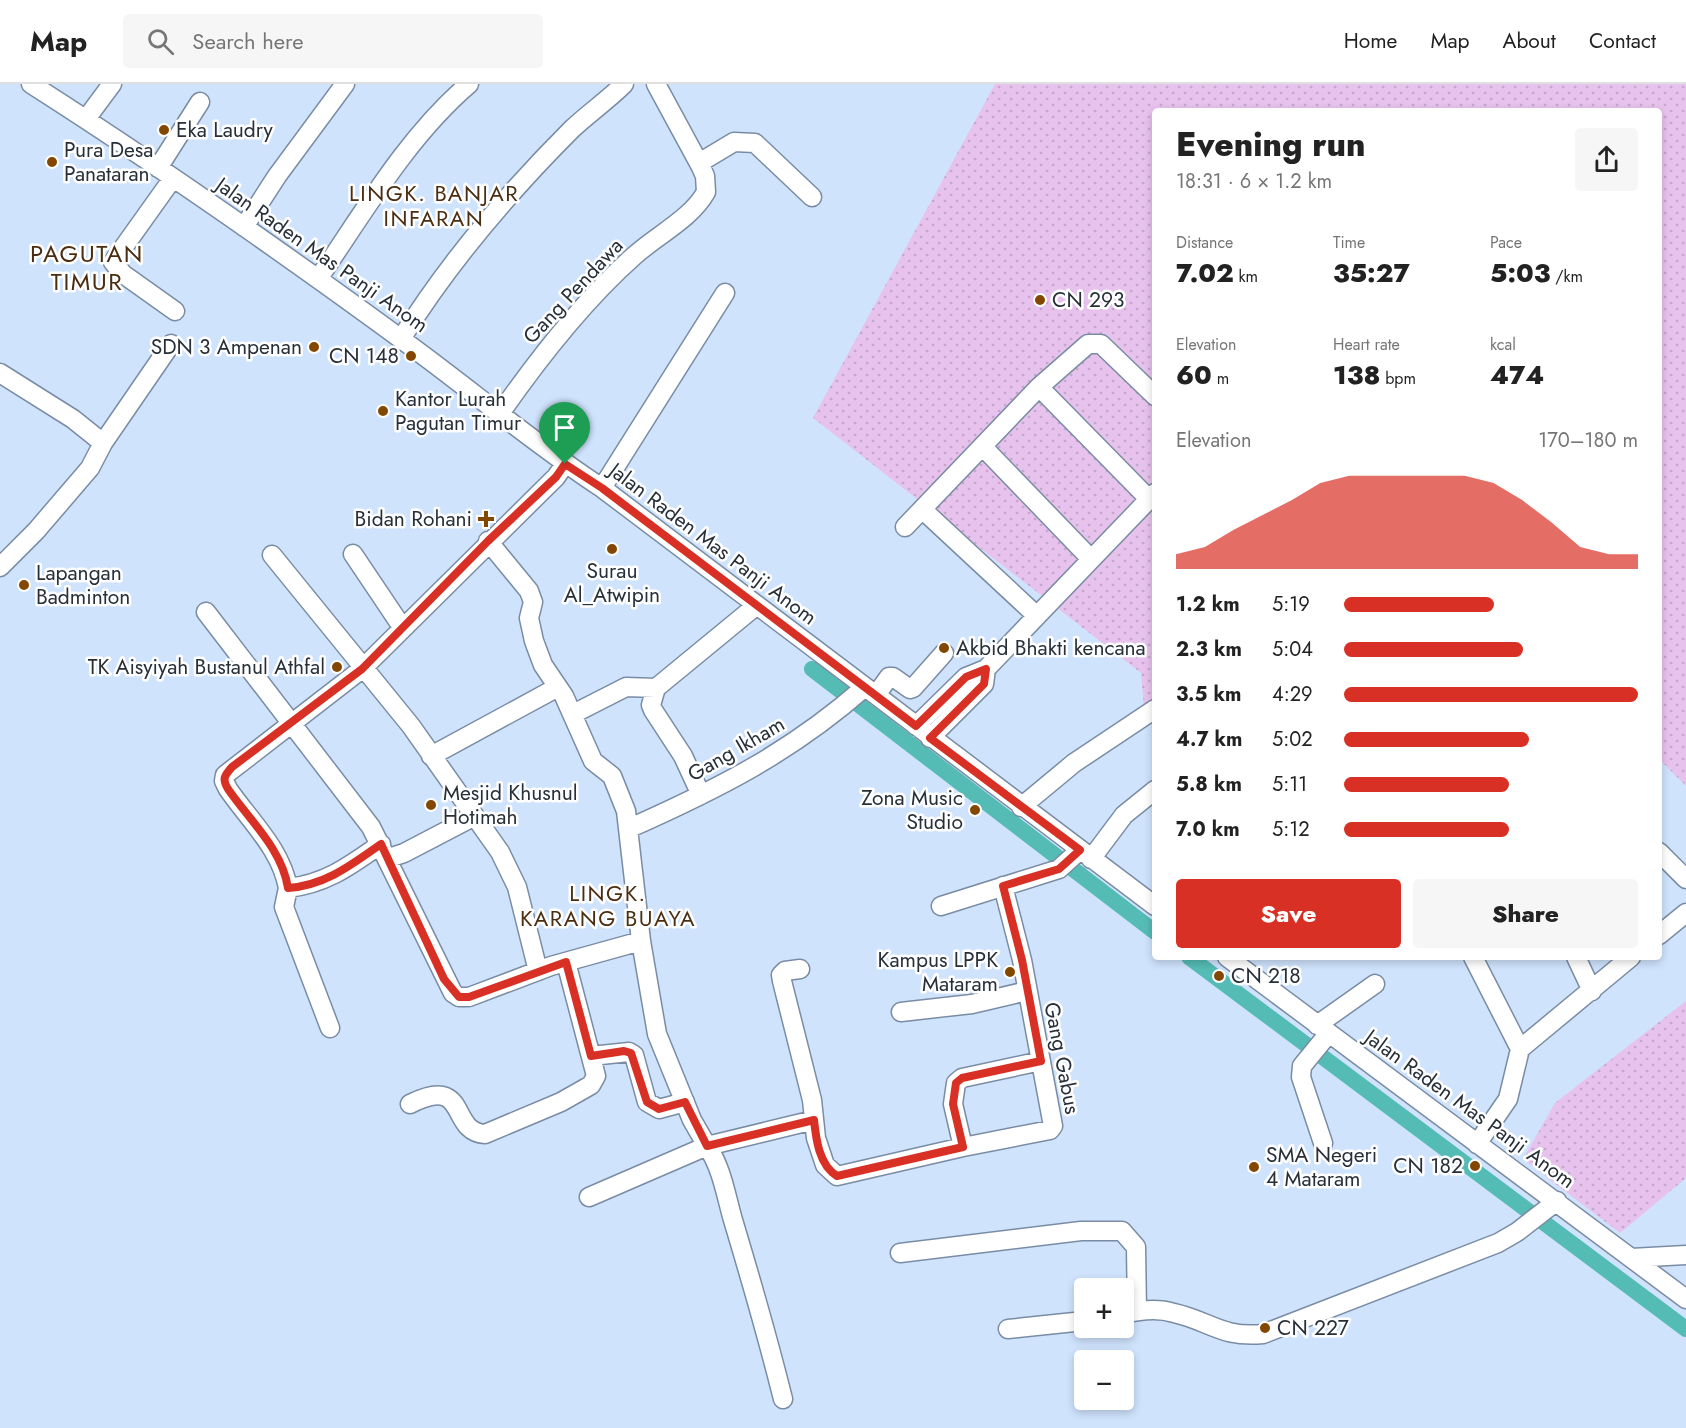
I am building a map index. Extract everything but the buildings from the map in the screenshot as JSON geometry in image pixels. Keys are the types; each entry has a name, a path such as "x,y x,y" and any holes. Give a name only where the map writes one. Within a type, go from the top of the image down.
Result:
{"street":[{"name":"Jalan Raden Mas Panji Anom","path":"30,84 166,173 401,339 499,415 565,464 602,488 757,605 860,695 923,732 1021,807 1075,860 1152,904"},
{"path":"86,119 112,84"},
{"path":"244,227 277,176 345,84"},
{"path":"318,279 417,138 448,102 469,84"},
{"path":"401,339 426,298 482,226 573,128 624,84"},
{"path":"656,84 699,163 734,142 740,140 755,143 812,197"},
{"path":"175,311 123,274 113,262 166,173 200,102"},
{"name":"Gang Pendawa","path":"499,415 538,361 591,298 633,256 692,210 706,192 705,176 699,163"},
{"path":"602,488 725,293"},
{"path":"905,526 923,510 1039,387 1083,347 1096,343 1152,393"},
{"path":"0,567 63,501 90,468 103,443 171,344"},
{"path":"0,373 73,419 103,443"},
{"path":"923,732 966,677 986,669 1090,558 1152,496 1039,387"},
{"path":"983,447 1090,558"},
{"path":"330,1028 285,907 288,888 285,871 276,852 224,781 225,775 232,767 362,669 488,541 556,477 565,464"},
{"path":"923,510 1037,616"},
{"path":"488,541 529,591 533,602 529,618 543,665 573,714 593,761 612,776 630,828 641,941 657,1034 685,1102 716,1161 756,1294 783,1399"},
{"path":"353,554 402,627"},
{"path":"272,555 362,669 390,699 500,852 517,887 538,971"},
{"path":"701,795 683,756 652,708 656,688 757,605"},
{"path":"206,612 291,722 385,851 453,993 459,997 469,997 538,971 641,941"},
{"name":"Gang Ikham","path":"630,828 701,795 773,757 889,677 894,677 910,689 913,688 944,653"},
{"path":"431,756 558,687"},
{"path":"573,714 626,687 656,688"},
{"path":"1021,807 1074,763 1152,711"},
{"path":"941,906 1075,860 1152,792"},
{"path":"288,888 305,886 332,878 385,851 404,853 473,817"},
{"path":"1662,855 1686,879"},
{"name":"Gang Gabus","path":"814,1120 816,1138 825,1165 837,1176 963,1147 1047,1131 1052,1128 1022,960 1003,886"},
{"path":"1662,932 1686,913"},
{"name":"Jalan Raden Mas Panji Anom","path":"1230,960 1319,1040 1477,1144 1551,1206 1631,1258 1686,1299"},
{"path":"1475,960 1520,1049"},
{"path":"1577,960 1592,991"},
{"path":"1477,1144 1508,1099 1520,1049 1628,960"},
{"path":"410,1104 428,1095 444,1095 453,1102 462,1118 473,1130 485,1134 561,1102 591,1085 596,1076 566,962"},
{"path":"589,1197 707,1146 814,1120 781,975 785,971 800,969"},
{"path":"1323,1143 1301,1077 1302,1066 1319,1040 1375,984"},
{"path":"901,1012 972,1004 1027,991"},
{"path":"591,1056 629,1052 634,1055 647,1102 653,1108 659,1109 685,1102"},
{"path":"963,1147 953,1104 956,1083 962,1078 1041,1061"},
{"path":"1134,1313 1172,1312 1218,1331 1249,1335 1263,1334 1396,1281 1477,1252 1517,1232 1551,1206"},
{"path":"900,1253 1081,1231 1122,1231 1136,1247 1133,1278"},
{"path":"1631,1258 1686,1256"},
{"path":"1008,1329 1074,1322"}],"shaded area":[{"path":"995,84 1686,84 1686,786 1662,762 1662,108 1152,108 1152,715 1145,719 1141,673 813,418"},
{"path":"1686,1001 1686,1178 1620,1233 1523,1159 1555,1103"}],"waterway":[{"path":"812,669 1152,930"},
{"path":"1193,960 1686,1329"}],"place":[{"name":"Eka Laudry","path":"164,130"},
{"name":"Pura Desa Panataran","path":"52,162"},
{"name":"CN 293","path":"1040,300"},
{"name":"SDN 3 Ampenan","path":"314,347"},
{"name":"CN 148","path":"411,356"},
{"name":"Kantor Lurah Pagutan Timur","path":"383,411"},
{"name":"Bidan Rohani","path":"486,519"},
{"name":"Surau Al_Atwipin","path":"612,549"},
{"name":"Lapangan Badminton","path":"24,585"},
{"name":"Akbid Bhakti kencana","path":"944,648"},
{"name":"TK Aisyiyah Bustanul Athfal","path":"337,667"},
{"name":"Mesjid Khusnul Hotimah","path":"431,805"},
{"name":"Zona Music Studio","path":"975,810"},
{"name":"Kampus LPPK Mataram","path":"1010,972"},
{"name":"CN 218","path":"1219,976"},
{"name":"CN 182","path":"1475,1166"},
{"name":"SMA Negeri 4 Mataram","path":"1254,1167"},
{"name":"CN 227","path":"1265,1328"}],"district":[{"name":"LINGK. BANJAR INFARAN","path":"434,206"},
{"name":"PAGUTAN TIMUR","path":"87,267"},
{"name":"LINGK. KARANG BUAYA","path":"608,906"}],"route":[{"path":"565,464 602,488 916,726 966,677 986,669 984,684 930,738 1080,850 1059,869 1003,886 1022,960 1041,1061 962,1078 956,1083 953,1090 953,1104 963,1147 837,1176 831,1173 825,1165 816,1138 814,1120 707,1146 685,1102 659,1109 653,1108 647,1102 634,1055 624,1051 591,1056 566,962 469,997 459,997 448,987 381,844 332,878 305,886 288,888 285,871 276,852 243,812 228,789 224,781 225,775 232,767 362,669 488,541 556,477 565,464"}]}
